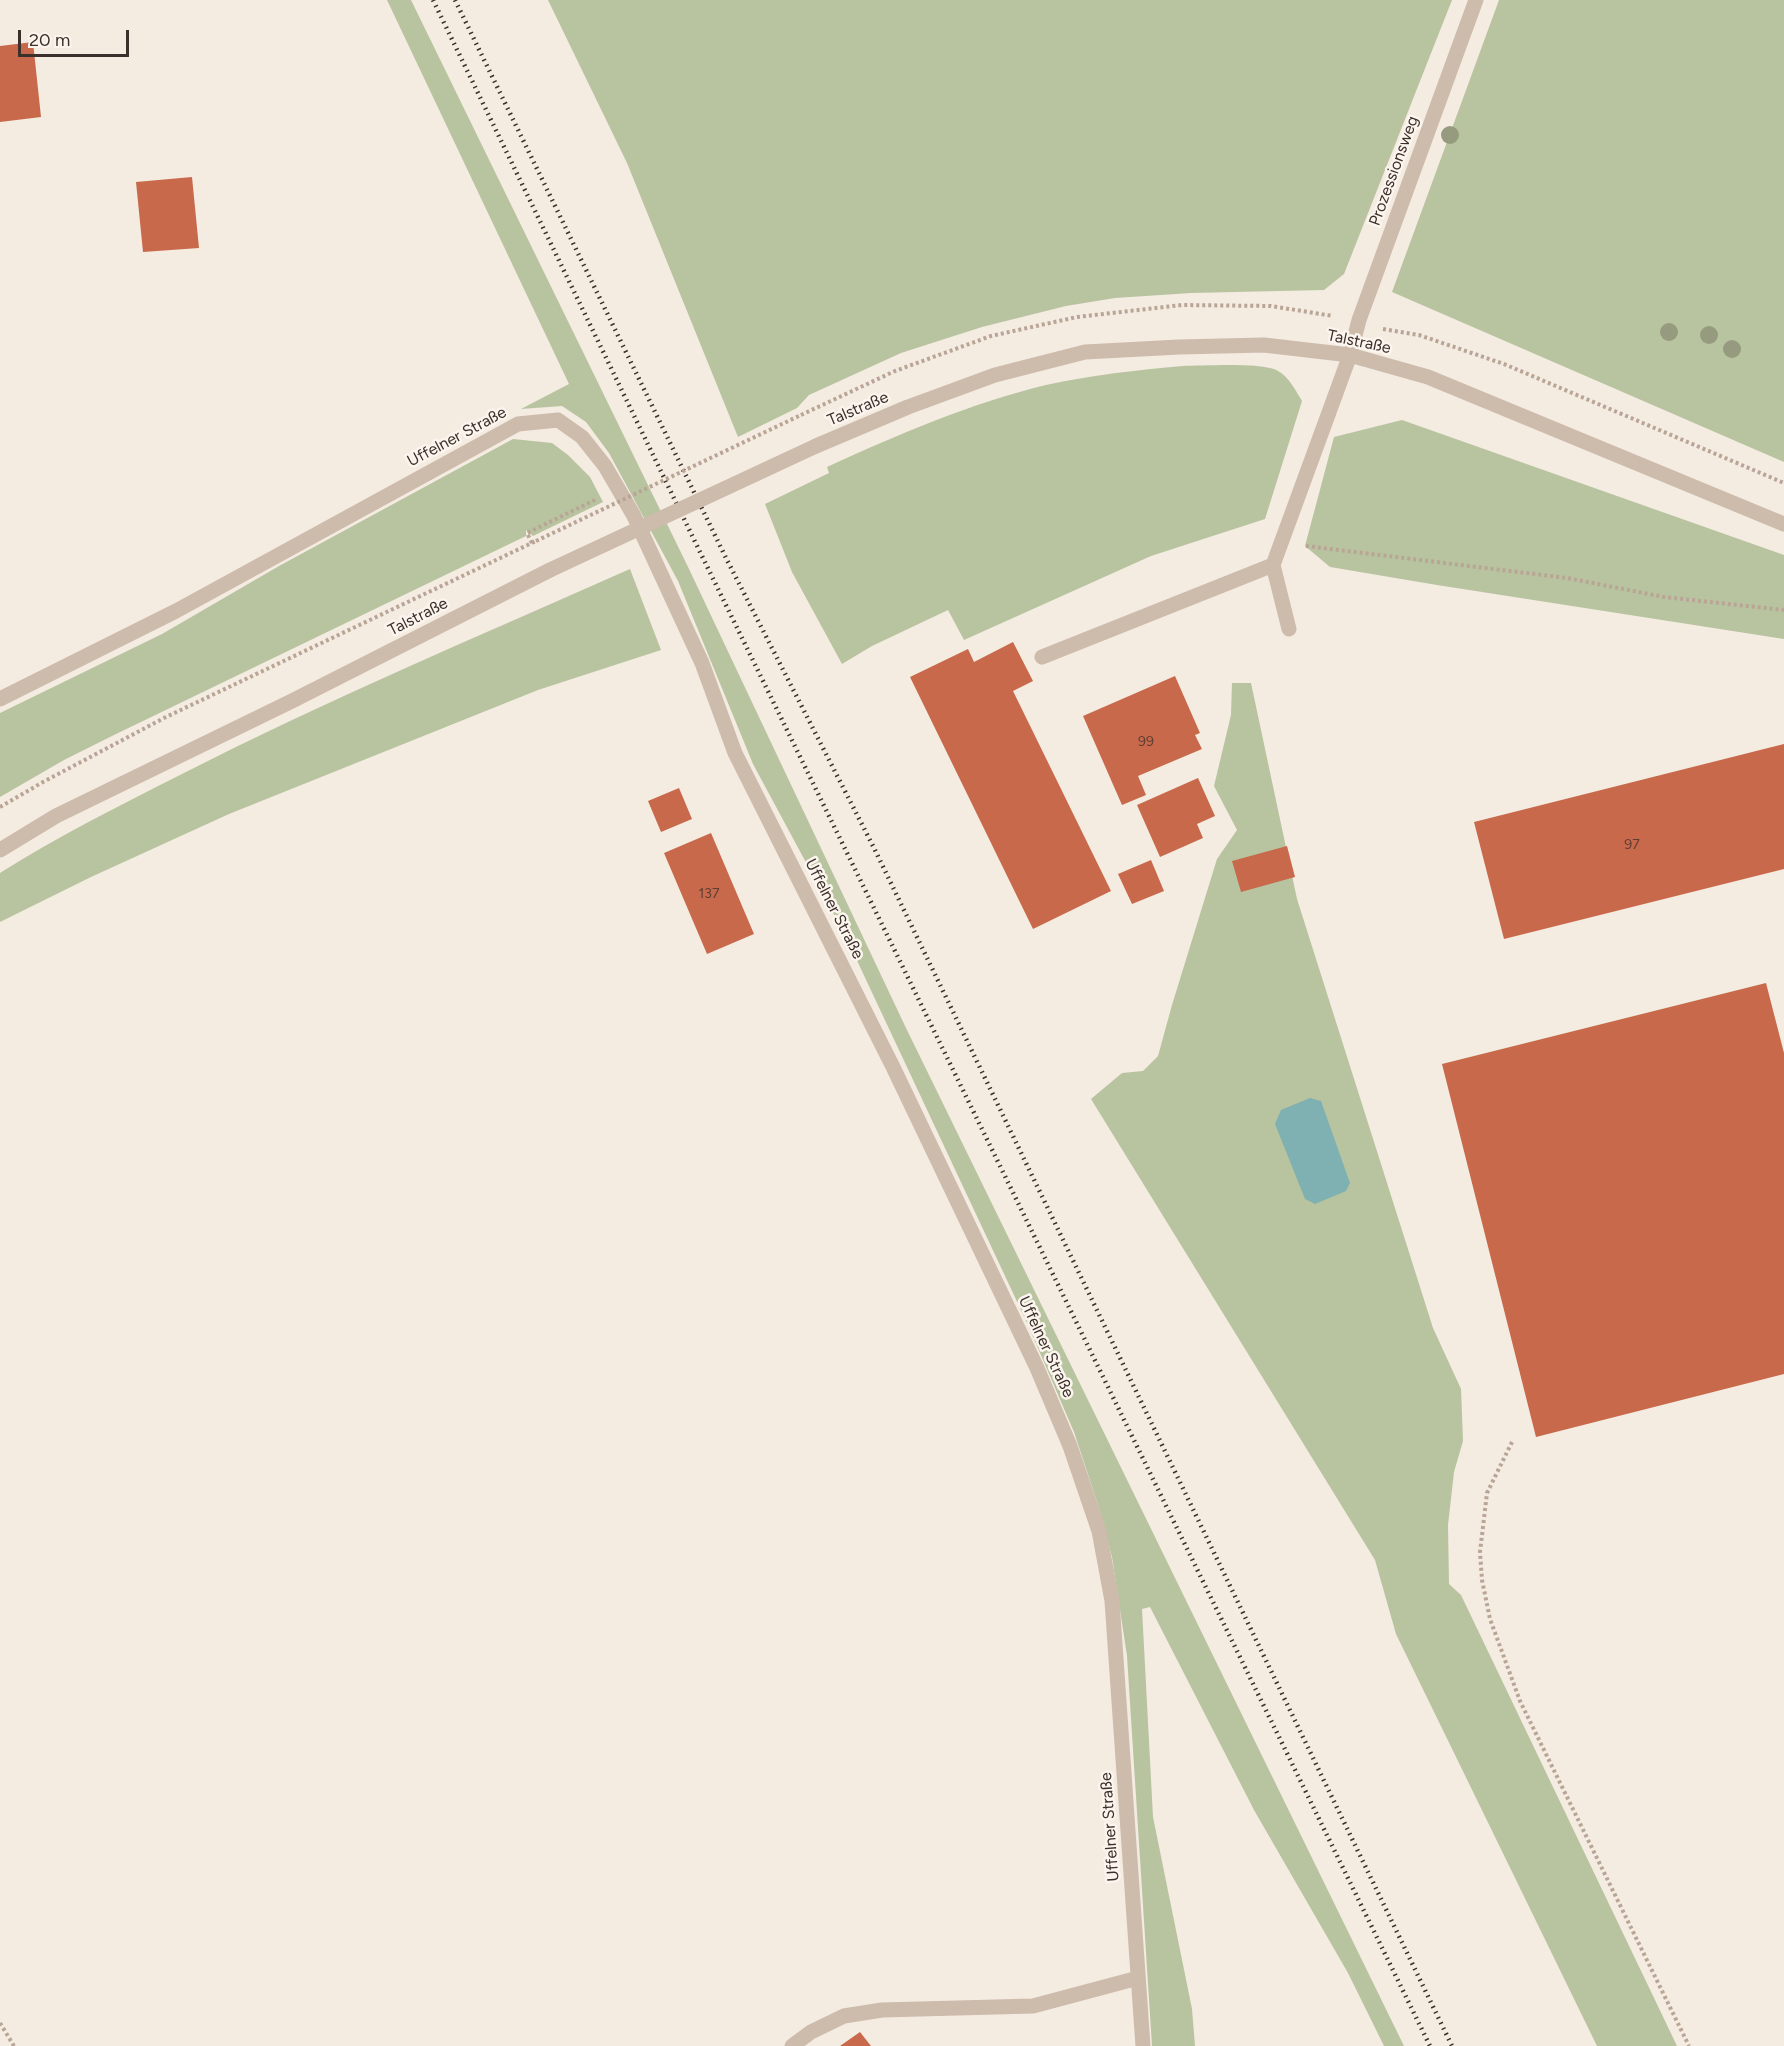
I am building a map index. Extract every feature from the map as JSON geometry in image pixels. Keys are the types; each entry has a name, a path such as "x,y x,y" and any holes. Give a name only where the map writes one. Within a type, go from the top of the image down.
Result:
{"street":[{"name":"Prozessionsweg","path":"1273,565 1350,355 1359,320 1476,0"},
{"name":"Talstraße","path":"0,850 56,816 292,701 550,570 816,446 995,375 1085,352 1264,345 1350,355 1428,377 1784,524"},
{"name":"Uffelner Straße","path":"0,699 176,611 518,424 558,420 582,436 605,466 634,516 702,663 735,753 893,1067 1037,1368 1070,1446 1099,1531 1112,1601 1143,2046"},
{"path":"1042,657 1273,565 1289,629"},
{"path":"792,2046 811,2032 844,2016 882,2010 1034,2006 1138,1978"}],"path":[{"path":"1359,320 1384,330 1419,335 1504,364 1784,483"},
{"path":"0,807 166,717 801,416"},
{"path":"534,542 527,532 598,498"},
{"path":"1281,543 1567,579 1664,597 1784,610"},
{"path":"1512,1442 1486,1493 1480,1552 1482,1580 1490,1619 1520,1701 1689,2046"},
{"path":"0,2023 14,2046"}],"green space":[{"path":"387,0 411,0 689,569 906,1028 1404,2046 1384,2046 1348,1973 1254,1810 1150,1607 1142,1609 1153,1817 1192,2009 1195,2046 1152,2046 1127,1656 1112,1557 1099,1508 1074,1432 1028,1325 845,935 753,764 678,581 609,453 586,422 562,406 521,409 569,384"},
{"path":"548,0 1452,0 1344,274 1324,290 1191,293 1115,298 1066,306 982,327 901,353 809,395 797,408 738,437 627,163"},
{"path":"1499,0 1784,0 1784,462 1392,292"},
{"path":"1247,365 1270,368 1286,377 1302,401 1265,519 1151,556 964,640 948,610 872,646 842,664 792,572 765,504 829,473 827,467 962,410 1018,392 1080,378 1183,366"},
{"path":"1402,420 1784,555 1784,639 1330,567 1305,546 1334,437"},
{"path":"513,439 552,443 590,477 603,502 533,536 526,530 526,536 114,735 64,760 0,797 0,713 162,634 279,566"},
{"path":"630,569 661,650 538,690 229,814 91,877 0,922 0,873 66,834 235,747"},
{"path":"1232,683 1251,683 1297,899 1433,1328 1461,1389 1463,1441 1454,1472 1448,1525 1449,1584 1461,1595 1677,2046 1597,2046 1396,1634 1375,1560 1091,1099 1122,1073 1143,1071 1158,1056 1217,859 1237,830 1214,786 1231,715"}],"water":[{"path":"1310,1098 1321,1101 1350,1183 1346,1191 1315,1204 1305,1199 1275,1124 1281,1110"}],"building":[{"path":"33,42 41,117 0,122 0,46"},
{"path":"192,177 199,248 143,252 136,182"},
{"path":"1013,642 1033,681 1013,691 1111,891 1033,929 910,677 968,649 974,662"},
{"path":"1175,676 1200,733 1195,735 1202,749 1138,776 1146,795 1122,805 1083,716"},
{"path":"1784,744 1784,869 1504,939 1474,822"},
{"path":"1198,778 1215,816 1197,824 1203,838 1160,857 1137,805"},
{"path":"679,788 692,819 661,832 648,801"},
{"path":"711,833 754,934 707,954 664,853"},
{"path":"1287,846 1295,877 1241,892 1232,861"},
{"path":"1151,860 1164,891 1132,904 1118,874"},
{"path":"1766,983 1784,1053 1784,1374 1536,1437 1442,1064"},
{"path":"860,2032 871,2046 840,2046"}],"railway":[{"path":"433,0 1430,2046"},
{"path":"455,0 726,558 874,848 1452,2046"}]}
